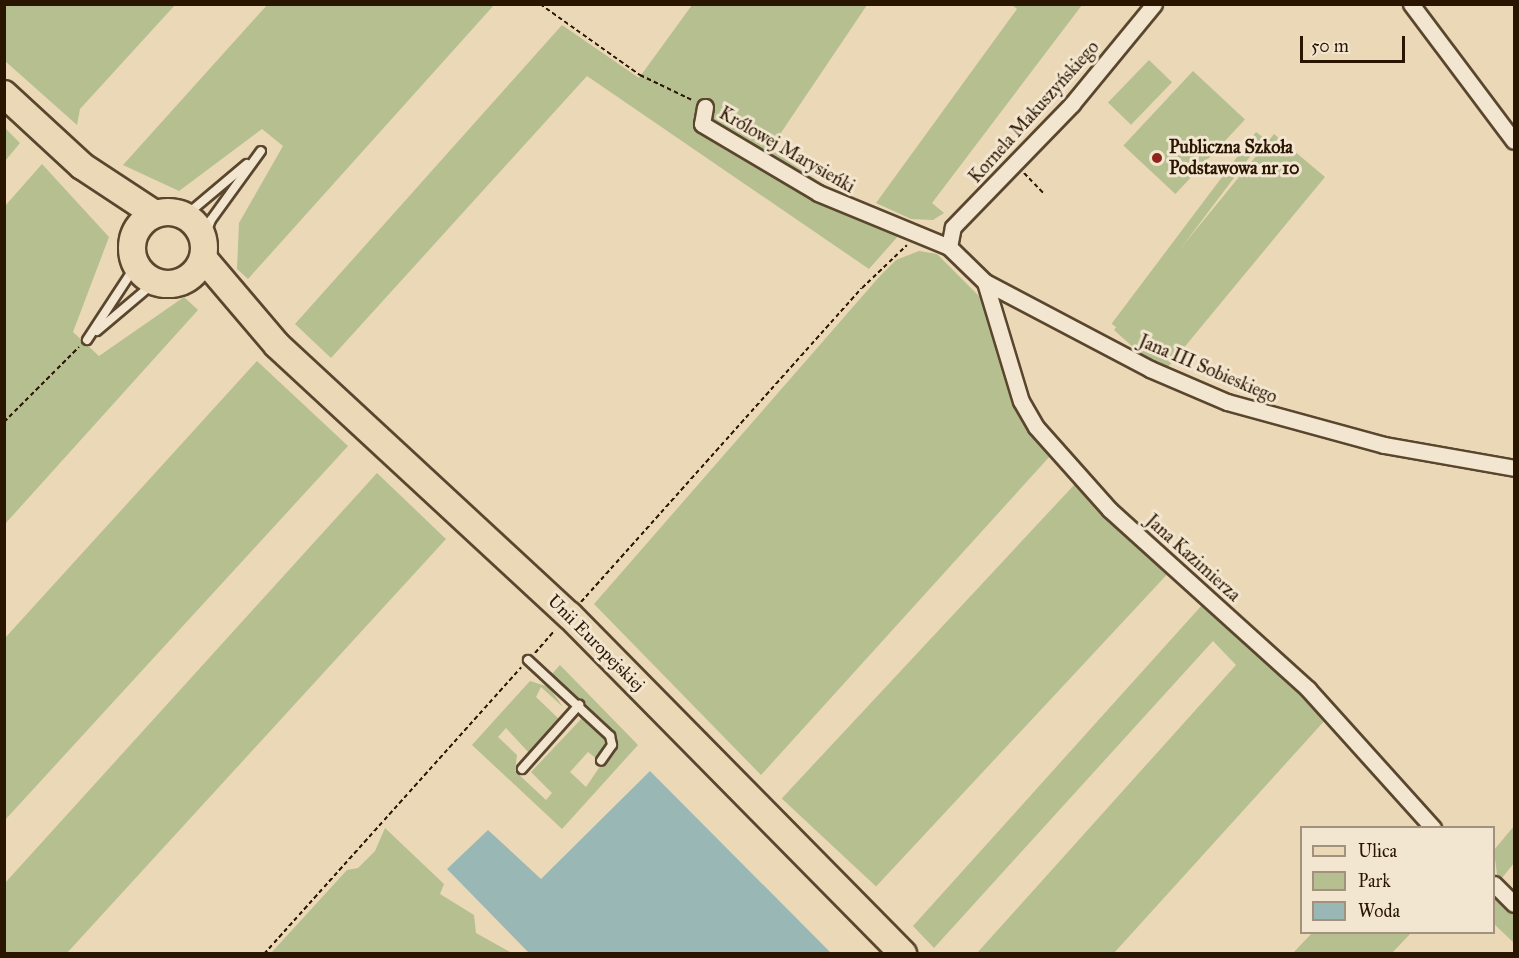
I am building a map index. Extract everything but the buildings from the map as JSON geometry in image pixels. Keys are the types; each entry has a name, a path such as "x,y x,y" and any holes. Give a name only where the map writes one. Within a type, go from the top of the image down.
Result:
{"main road":[{"path":"4,94 82,166 135,233"},
{"path":"82,166 155,214 185,216 203,249 181,282 155,282 136,265 132,249 135,233 155,214"},
{"name":"Unii Europejskiej","path":"203,249 277,345"},
{"name":"Unii Europejskiej","path":"181,282 208,293 277,345 569,615 903,954"}],"street":[{"name":"Kornela Makuszyńskiego","path":"949,247 953,227 1072,104 1154,4"},
{"path":"1411,4 1515,141"},
{"name":"Królowej Marysieńki","path":"705,107 702,124 818,193 920,233 949,247"},
{"name":"Jana III Sobieskiego","path":"949,247 985,282 1158,373 1276,420 1515,468"},
{"name":"Jana Kazimierza","path":"985,282 1021,400 1036,427 1110,510 1308,689 1431,826"},
{"path":"1495,885 1515,904"}],"lane":[{"path":"185,216 261,151 211,219 203,249"},
{"path":"87,340 136,265"},
{"path":"87,340 155,282"},
{"path":"528,660 610,736 612,746 601,761"},
{"path":"522,769 579,705"}],"path":[{"name":"Królowej Marysieńki","path":"540,4 640,75 705,107"},
{"path":"1020,169 1044,194"},
{"path":"264,954 862,288 920,233"},
{"path":"4,422 87,340"}],"green space":[{"path":"268,4 494,5 248,279 237,269 239,223 283,146 262,129 179,191 123,165"},
{"path":"4,5 175,5 80,109 77,125 5,61"},
{"path":"692,5 867,5 770,149 899,235 869,269 587,76 331,358 295,324 562,25 639,78"},
{"path":"1012,5 1082,5 932,203 944,213 933,220 911,219 876,203 1017,9"},
{"path":"1149,60 1172,82 1131,125 1108,102"},
{"path":"1193,71 1245,119 1175,194 1123,146"},
{"path":"5,128 20,143 5,161"},
{"path":"1256,132 1264,138 1120,330 1112,324"},
{"path":"1274,134 1325,177 1168,367 1144,357 1114,330"},
{"path":"42,164 109,237 73,332 99,356 184,297 198,310 5,524 5,206"},
{"path":"919,251 937,254 990,307 1051,455 761,775 594,604 879,277 896,260"},
{"path":"257,361 348,446 5,820 5,638"},
{"path":"377,473 446,539 67,953 5,953 5,883"},
{"path":"1075,484 1169,572 876,886 782,798"},
{"path":"1203,604 1327,718 1114,953 977,953 1236,665 1213,641 934,948 913,926"},
{"path":"560,665 638,745 562,829 472,745 530,681 549,687 563,707 541,687 536,697 560,720 530,754 506,728 498,737 517,755 515,771 546,800 552,793 531,772 584,716 608,740 598,760 588,752 570,772 586,787 616,743 550,676"},
{"path":"1514,826 1514,863 1498,883 1495,858 1495,849"},
{"path":"385,828 444,884 440,894 474,915 476,933 512,953 271,953 347,870 358,868 375,851"},
{"path":"1495,893 1514,912 1514,943 1495,925"},
{"path":"1311,934 1410,934 1392,953 1293,953"}],"water":[{"path":"650,771 831,953 529,953 447,869 488,830 541,879"}],"place":[{"name":"Publiczna Szkoła Podstawowa nr 10","path":"1157,158"}]}
